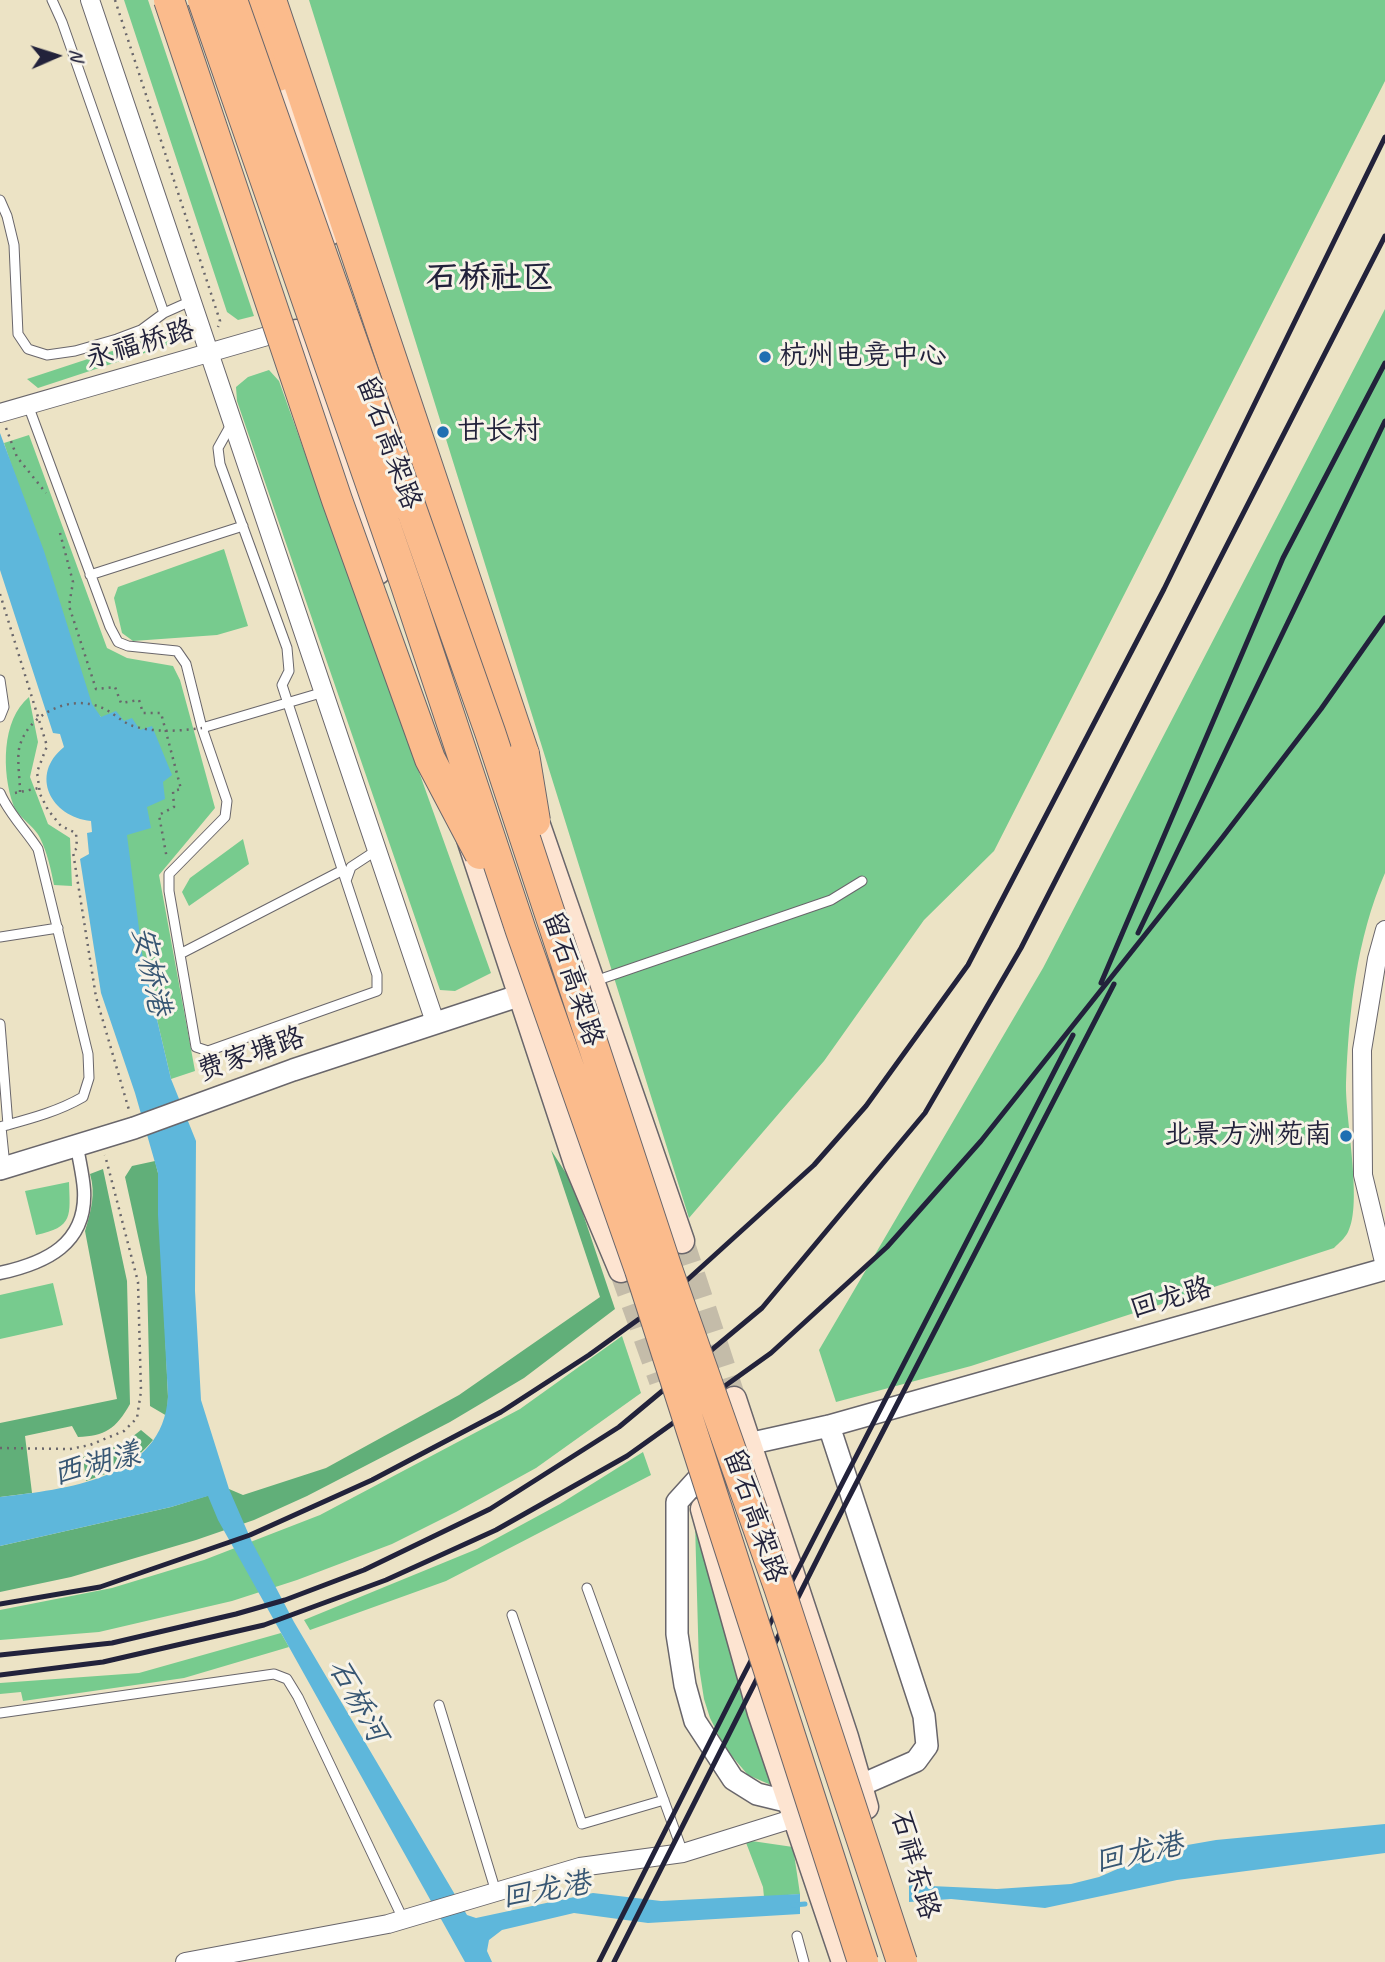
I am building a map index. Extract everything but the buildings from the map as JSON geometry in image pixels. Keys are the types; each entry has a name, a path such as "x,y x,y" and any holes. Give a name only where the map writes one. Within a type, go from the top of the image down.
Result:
{"highway":[{"path":"169,0 337,500 430,759 521,931"},
{"name":"留石高架路","path":"203,0 406,586 521,931 640,1270 863,1962"},
{"name":"留石高架路","path":"232,0 486,719 667,1269 852,1786 902,1962"},
{"path":"271,0 524,754 551,915"},
{"path":"852,1786 913,1962"},
{"path":"834,1874 844,1962"}],"main road":[{"path":"183,0 576,1163 621,1269"},
{"path":"252,0 346,285 682,1241"},
{"path":"734,1399 846,1737 852,1786"},
{"path":"688,1454 760,1713 844,1962"}],"street":[{"path":"90,0 435,1022"},
{"name":"永福桥路","path":"0,413 295,328"},
{"path":"1385,930 1377,959 1362,1051 1363,1175 1385,1267"},
{"name":"费家塘路","path":"3,1169 134,1128 209,1099 521,995"},
{"path":"0,1273 27,1267 46,1259 71,1238 80,1221 84,1191 77,1146"},
{"name":"回龙路","path":"793,1810 757,1794 733,1779 695,1721 685,1685 677,1634 677,1502 715,1460 748,1444 829,1426 1385,1267"},
{"path":"829,1426 924,1716 927,1746 916,1761 852,1786"},
{"path":"185,1962 403,1919 580,1867 683,1853 793,1810"}],"lane":[{"path":"52,0 67,34 164,313"},
{"path":"0,200 14,245 18,334 27,349 47,355 75,351 117,339 141,330 164,313 191,301"},
{"path":"28,405 110,627 118,642 128,646 177,651 187,664 202,728 227,801 225,817 169,874 169,891 195,1047 208,1051 377,991 377,975 282,685 289,671 287,648 220,464 218,448 232,422"},
{"path":"90,575 243,526"},
{"path":"0,680 4,707 0,717"},
{"path":"202,728 324,692"},
{"path":"1,795 7,810 38,849 88,1054 89,1079 83,1097 71,1104 3,1126"},
{"path":"346,881 351,867 377,850"},
{"path":"180,954 342,870"},
{"path":"592,982 831,900 862,881"},
{"path":"0,937 58,928"},
{"path":"0,1024 3,1169"},
{"path":"587,1588 683,1853"},
{"path":"512,1615 582,1824 664,1800"},
{"path":"0,1713 274,1674 287,1679 299,1697 403,1919"},
{"path":"439,1705 496,1892"},
{"path":"797,1936 804,1962"}],"path":[{"path":"115,0 220,321 209,353"},
{"path":"0,413 17,457 46,492"},
{"path":"58,528 73,582 69,607 96,689 115,687 121,703 139,700 143,713 161,713 181,789 173,791 174,807 159,815 169,874"},
{"path":"0,594 47,746 37,772 39,788 48,810 61,826 76,833 77,848 74,852 96,997 134,1128"},
{"path":"20,792 19,751 23,737 34,721 63,705 83,703 101,707 130,725 161,732 202,728"},
{"path":"1,795 39,788"},
{"path":"0,1448 70,1449 90,1445 124,1431 137,1418 141,1391 138,1282 101,1139"}],"green space":[{"path":"124,0 148,0 254,316 238,320 227,312"},
{"path":"309,0 1385,0 1385,81 994,851 924,920 824,1061 689,1218"},
{"path":"1385,309 1385,873 1375,898 1361,950 1349,1029 1346,1098 1354,1202 1348,1232 1334,1248 971,1366 836,1402 819,1350 1043,968"},
{"path":"176,330 166,346 38,388 27,379"},
{"path":"269,370 279,381 491,973 455,991 440,990 237,401 236,387 248,377"},
{"path":"29,435 107,648 127,658 173,666 180,680 215,808 159,875 195,1071 171,1079 143,960 106,837 147,807 140,730 101,717 91,707 4,443"},
{"path":"224,549 248,626 217,635 133,641 122,633 114,598 118,587"},
{"path":"29,697 38,742 30,777 48,824 70,838 72,886 54,885 40,838 15,809 9,791 6,748 9,733 13,719"},
{"path":"243,839 249,864 189,906 182,892 190,878"},
{"path":"551,1150 573,1184 615,1309 524,1378 450,1422 307,1496 254,1520 196,1540 71,1577 0,1592 0,1546 171,1507 229,1489 243,1495 326,1468 459,1395 600,1297"},
{"path":"155,1161 158,1173 167,1416 150,1406 147,1277 125,1177 132,1166"},
{"path":"103,1169 127,1281 130,1404 120,1420 103,1433 78,1437 72,1426 25,1436 32,1493 0,1497 0,1423 117,1399 85,1231 93,1196 90,1174"},
{"path":"69,1182 70,1204 67,1218 57,1228 36,1235 25,1191"},
{"path":"53,1283 63,1325 0,1339 0,1295"},
{"path":"622,1336 641,1393 536,1468 392,1544 232,1601 99,1632 0,1640 0,1610 112,1588 204,1560 320,1515 520,1409"},
{"path":"141,1430 153,1440 138,1455 115,1470 86,1481 83,1457 123,1444"},
{"path":"643,1452 651,1475 446,1581 310,1630 304,1620 477,1549 560,1504"},
{"path":"695,1523 771,1785 748,1775 725,1748 704,1699 699,1667"},
{"path":"281,1633 289,1647 184,1678 23,1701 21,1692 0,1694 0,1683 139,1673"},
{"path":"745,1840 793,1847 800,1894 764,1897 763,1887"}],"water":[{"path":"0,433 44,551 92,704 101,717 116,711 124,721 132,718 140,730 152,726 172,775 163,782 165,799 147,807 151,828 127,835 143,960 171,1079 196,1141 195,1291 201,1400 229,1489 252,1542 294,1622 467,1915 476,1918 593,1893 661,1901 800,1894 800,1914 648,1923 574,1913 502,1930 489,1940 487,1951 492,1962 465,1962 218,1520 208,1496 0,1546 0,1497 80,1484 130,1463 149,1446 162,1424 168,1396 158,1173 135,1093 101,993 80,859 89,854 87,833 92,832 91,821 65,812 49,793 48,770 53,758 64,747 60,734 53,733 0,570"},
{"path":"1385,1824 1385,1853 1177,1880 1045,1908 951,1899 909,1902 909,1885 997,1889 1071,1884 1099,1877 1142,1855 1176,1847 1216,1840"}],"waterway":[{"name":"回龙港","path":"793,1905 805,1904"}],"tunnel":[{"path":"682,1241 734,1399"},
{"path":"621,1270 661,1381"}],"railway":[{"path":"0,1604 100,1587 250,1535 372,1480 501,1412 589,1355 664,1301 814,1165 866,1106 968,965 1164,589 1385,137"},
{"path":"0,1655 112,1643 285,1600 364,1570 490,1509 619,1427 762,1308 925,1113 1021,948 1385,236"},
{"path":"1101,983 1283,558 1385,363"},
{"path":"1138,933 1385,421"},
{"path":"0,1675 103,1662 264,1625 386,1580 496,1530 627,1456 771,1353 887,1247 981,1141 1222,838 1321,709 1385,618"},
{"path":"614,1962 830,1534 1114,984"},
{"path":"599,1962 1073,1035"}],"place":[{"name":"杭州电竞中心","path":"765,357"},
{"name":"甘长村","path":"443,432"},
{"name":"北景方洲苑南","path":"1346,1136"}],"district":[{"name":"石桥社区","path":"490,279"}],"water label":[{"name":"安桥港","path":"150,971"},
{"name":"西湖漾","path":"97,1465"},
{"name":"石桥河","path":"357,1701"}]}
